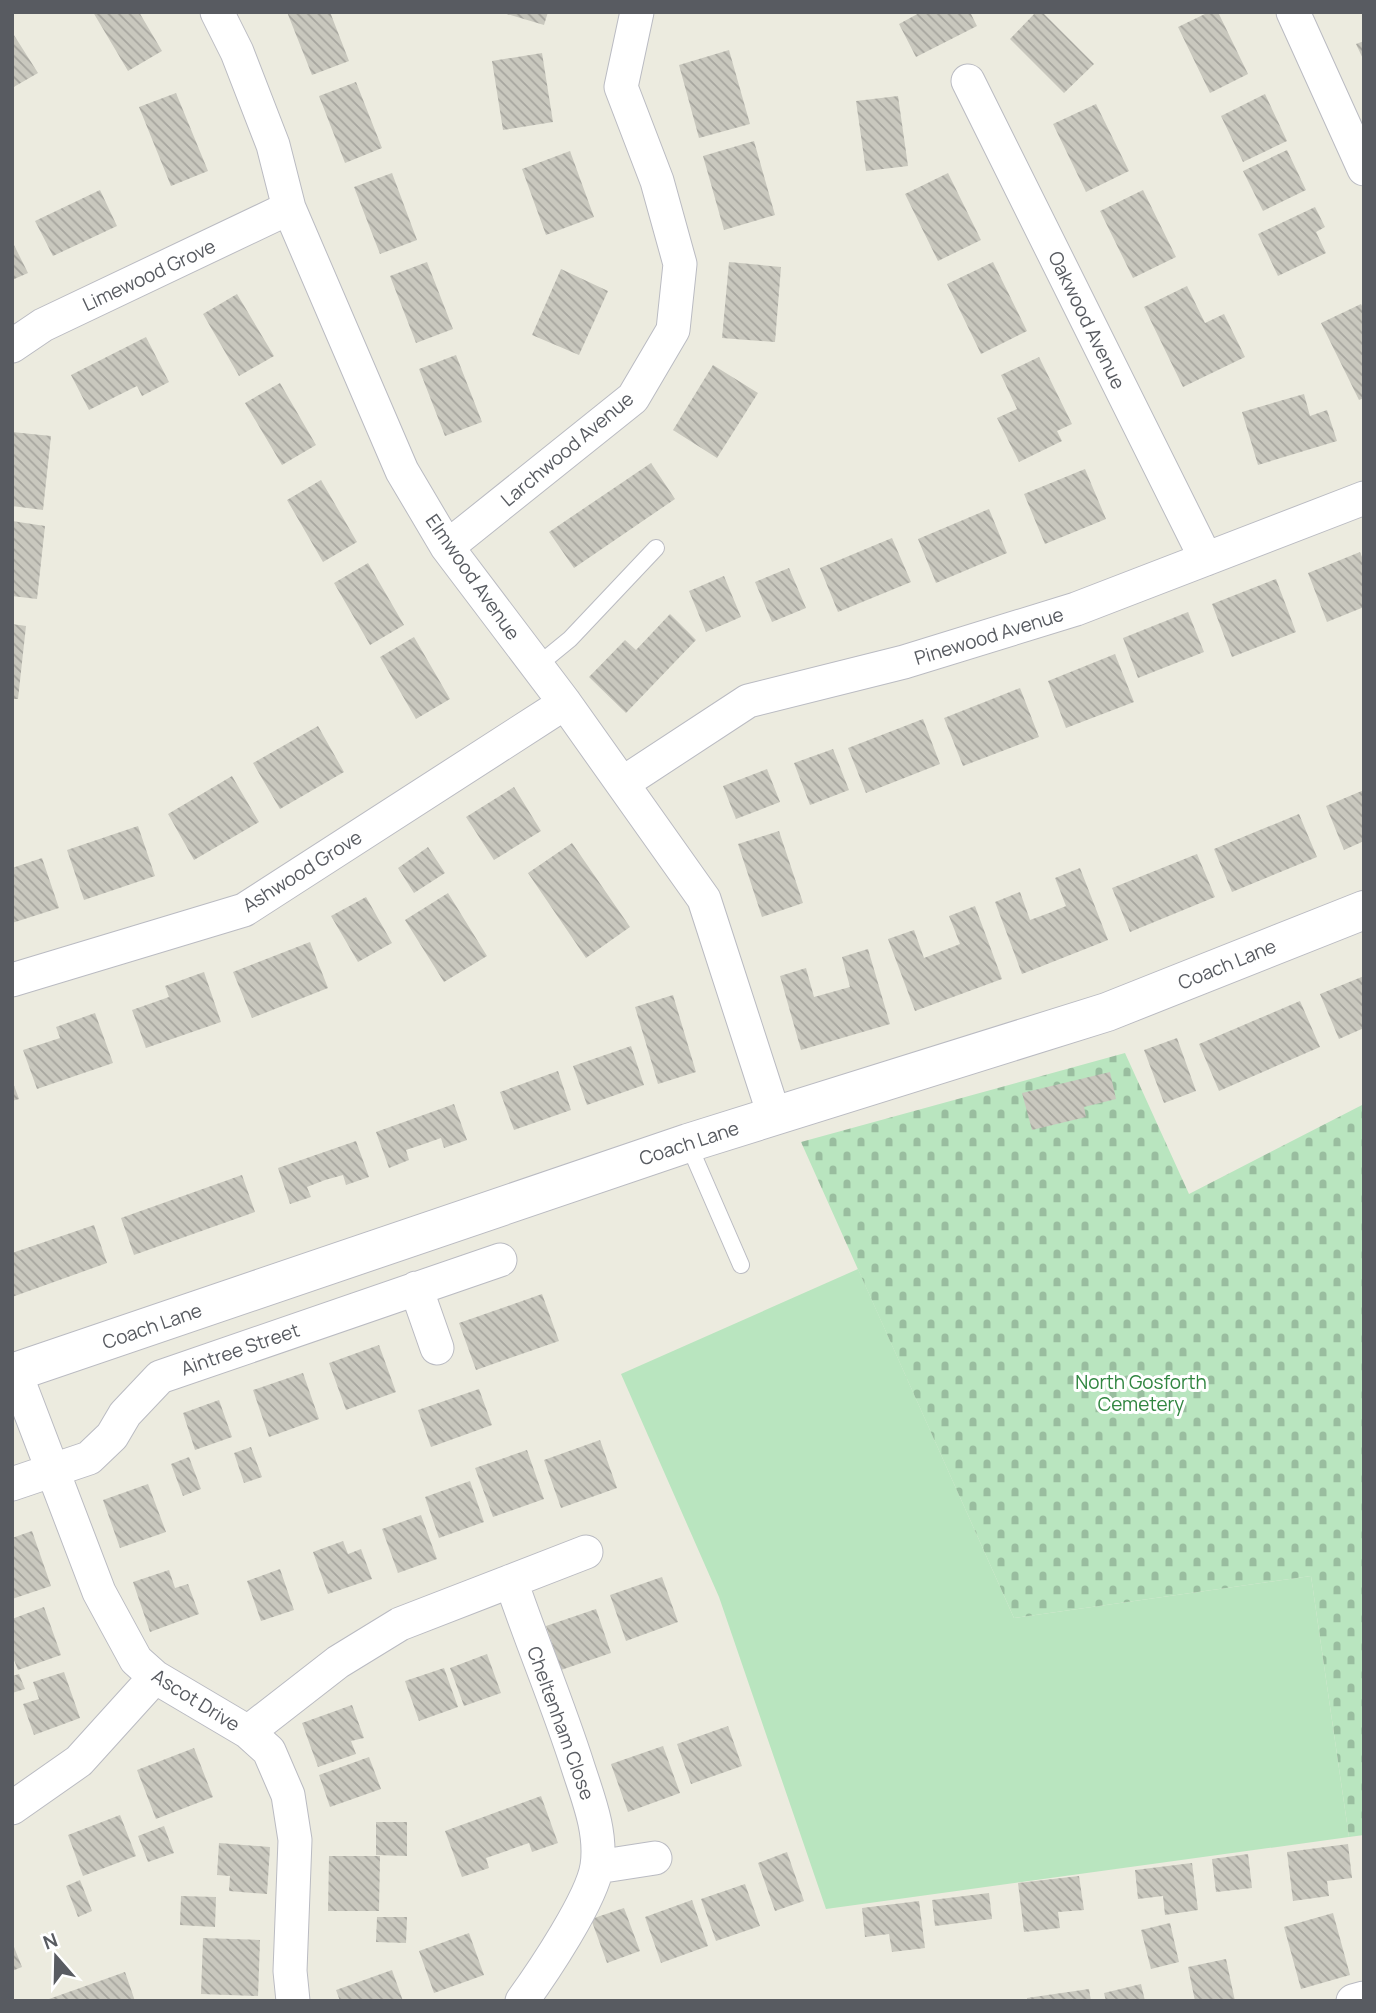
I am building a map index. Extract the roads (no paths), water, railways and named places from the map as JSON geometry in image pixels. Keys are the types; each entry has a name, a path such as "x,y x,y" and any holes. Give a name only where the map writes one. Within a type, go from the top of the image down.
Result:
{"street":[{"name":"Elmwood Avenue","path":"217,12 237,52 273,145 289,208 402,471 447,547 565,703 704,898 774,1115"},
{"name":"Larchwood Avenue","path":"447,547 633,398 673,330 680,264 657,181 621,87 637,12"},
{"path":"1293,12 1364,169"},
{"name":"Oakwood Avenue","path":"968,81 1206,559"},
{"name":"Limewood Grove","path":"12,346 43,326 289,208"},
{"name":"Pinewood Avenue","path":"623,783 748,701 904,662 1076,609 1364,498"},
{"name":"Ashwood Grove","path":"12,980 244,910 565,703"},
{"name":"Coach Lane","path":"14,1373 688,1143 1107,1012 1364,910"},
{"name":"Aintree Street","path":"12,1484 89,1458 112,1436 125,1414 160,1377 500,1260"},
{"path":"416,1288 437,1348"},
{"name":"Ascot Drive","path":"14,1373 99,1592 136,1660 155,1677 248,1732 269,1751 288,1795 295,1840 290,1971 293,2001"},
{"path":"248,1732 338,1662 400,1624 586,1552"},
{"name":"Cheltenham Close","path":"511,1581 595,1819 597,1867 567,1930 522,2001"},
{"path":"12,1808 79,1761 155,1677"},
{"path":"597,1867 655,1858"},
{"path":"1353,2001 1364,1998"}],"lane":[{"path":"537,666 570,639 656,548"},
{"path":"688,1143 741,1265"}],"park label":[{"name":"North Gosforth Cemetery","path":"1141,1393"}]}
